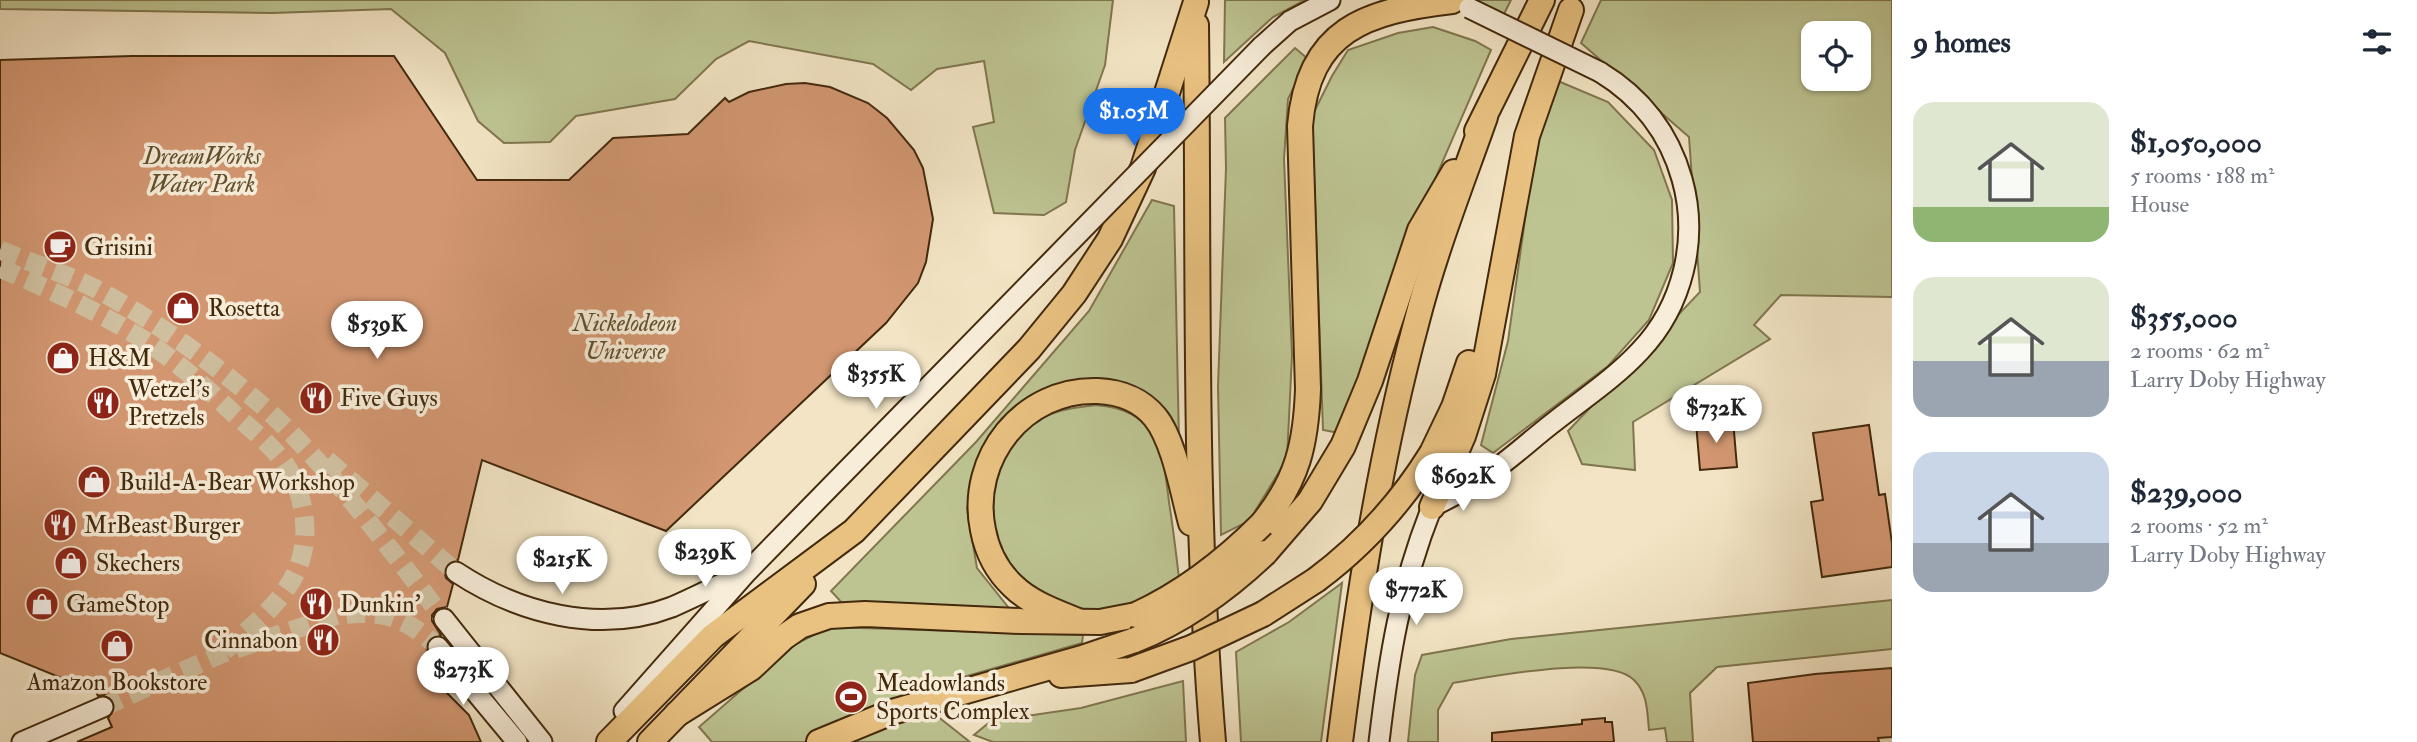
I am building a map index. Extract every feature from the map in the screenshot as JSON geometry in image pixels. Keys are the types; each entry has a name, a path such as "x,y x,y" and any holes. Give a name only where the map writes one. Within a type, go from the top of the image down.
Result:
{"highway":[{"path":"818,742 892,712 1008,680 1135,640 1197,608 1232,583 1265,553 1310,501 1343,446 1366,392 1420,230 1485,117 1542,0"},
{"path":"650,742 1030,349 1074,294 1121,217 1143,168 1196,1"},
{"path":"1196,1 1201,561 1213,742"},
{"path":"677,714 751,668 792,632 819,618 852,614 1100,622 1136,615 1193,583 1237,548 1262,524 1284,494 1301,455 1306,424 1308,388 1300,126 1304,93 1314,66 1330,45 1359,24 1381,14 1408,6 1456,3"},
{"path":"1008,680 1131,670 1191,648 1263,614 1315,580 1380,523 1403,496 1432,453 1454,407 1474,345 1510,151 1539,68 1573,5"},
{"path":"1432,507 1463,436 1483,374 1527,136 1573,5"},
{"path":"1340,742 1367,554 1397,398 1432,267 1485,117"},
{"path":"1078,621 1048,608 1013,586 990,554 982,526 981,490 991,456 1015,423 1046,402 1069,394 1105,391 1138,402 1155,417 1171,448 1201,561"},
{"path":"609,742 713,636 854,531"}],"street":[{"path":"598,742 747,572 1262,46 1290,21 1330,0"},
{"path":"1379,742 1397,617 1409,568 1432,507 1475,484 1630,361 1661,324 1676,293 1686,261 1689,230 1687,200 1679,168 1664,135 1644,107 1601,72 1456,3"},
{"path":"456,572 489,592 524,607 557,615 600,619 642,615 670,607 747,572"},
{"path":"444,620 542,742"},
{"path":"438,647 517,742"},
{"path":"22,742 103,707"}],"green space":[{"path":"0,0 1113,0 1105,65 1075,150 1066,202 1044,215 994,213 973,127 994,122 984,61 937,69 911,90 873,64 749,41 716,59 675,99 576,116 550,142 504,143 478,121 445,53 391,9 272,13 0,9"},
{"path":"1225,0 1305,0 1273,17 1224,62"},
{"path":"1471,0 1511,0 1504,14"},
{"path":"1601,0 1892,0 1892,297 1781,295 1754,325 1770,339 1633,422 1635,470 1582,464 1568,431 1700,292 1689,137 1581,43"},
{"path":"1433,27 1475,41 1491,50 1419,216 1339,433 1323,430 1312,116 1348,50 1398,33"},
{"path":"1295,48 1308,59 1288,99 1284,159 1292,355 1287,459 1249,521 1221,535 1218,386 1226,168 1225,118"},
{"path":"1558,81 1608,102 1654,150 1672,200 1673,263 1649,320 1608,366 1493,453 1481,445 1508,341 1535,148"},
{"path":"1152,200 1174,206 1179,442 1164,415 1057,386 975,470 967,509 977,568 1012,612 843,604 831,591 976,442 1089,311"},
{"path":"1096,405 1117,408 1133,415 1145,424 1154,436 1164,466 1179,578 1130,606 1108,613 1090,612 1053,600 1031,586 1007,561 994,522 993,501 1003,461 1027,428 1056,412"},
{"path":"1342,583 1321,742 1241,742 1236,652 1289,622"},
{"path":"1892,600 1892,649 1717,667 1690,693 1693,742 1667,742 1665,728 1649,730 1644,697 1634,680 1620,672 1600,668 1575,668 1520,672 1453,683 1438,710 1438,742 1408,742 1415,675 1422,655 1511,639"},
{"path":"829,627 1083,635 1082,643 908,693 970,742 712,742 699,727 792,646"},
{"path":"1183,681 1186,742 993,742 974,735 991,721 1081,708"}],"building":[{"path":"132,56 394,56 477,180 569,180 613,138 688,134 725,98 729,102 749,92 786,84 805,83 830,87 868,103 887,118 914,150 923,168 933,219 926,262 918,283 886,323 666,531 482,460 458,560 449,562 444,571 446,578 453,584 447,607 437,609 432,615 432,621 441,635 430,638 426,648 434,662 431,677 469,715 481,742 77,742 112,727 108,718 115,708 111,698 98,696 89,677 76,684 0,653 0,60"},
{"path":"1733,420 1737,467 1700,470 1696,423"},
{"path":"1869,425 1879,495 1885,494 1892,543 1892,567 1822,577 1811,502 1823,500 1813,433"},
{"path":"1892,668 1892,737 1878,738 1879,742 1753,742 1748,683"},
{"path":"1605,718 1605,722 1612,722 1614,742 1492,742 1492,733 1582,724 1582,720"}],"tunnel":[{"path":"0,250 83,283 118,301 168,333 242,388 284,426 327,472 444,619"},
{"path":"0,268 93,311 158,350 192,376 259,436 278,454 290,472 300,497 305,523 300,562 277,601 221,654"},
{"path":"327,460 456,572"},
{"path":"103,707 221,654 338,615 368,614 392,618 414,628 438,647"}],"place":[{"name":"Grisini","path":"60,247"},
{"name":"Rosetta","path":"183,308"},
{"name":"H&M","path":"63,358"},
{"name":"Five Guys","path":"316,398"},
{"name":"Wetzel's Pretzels","path":"103,403"},
{"name":"Build-A-Bear Workshop","path":"94,482"},
{"name":"MrBeast Burger","path":"60,525"},
{"name":"Skechers","path":"71,563"},
{"name":"GameStop","path":"42,604"},
{"name":"Dunkin'","path":"316,604"},
{"name":"Cinnabon","path":"323,640"},
{"name":"Amazon Bookstore","path":"117,646"},
{"name":"Meadowlands Sports Complex","path":"851,697"}],"park label":[{"name":"DreamWorks Water Park","path":"202,170"},
{"name":"Nickelodeon Universe","path":"625,337"}]}
